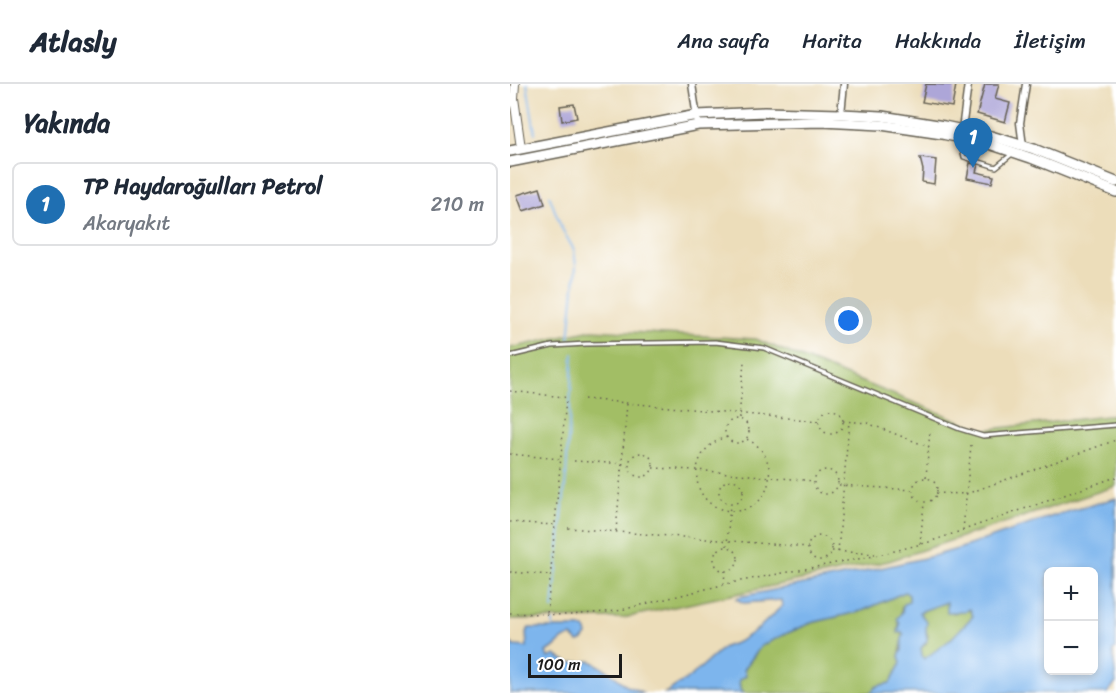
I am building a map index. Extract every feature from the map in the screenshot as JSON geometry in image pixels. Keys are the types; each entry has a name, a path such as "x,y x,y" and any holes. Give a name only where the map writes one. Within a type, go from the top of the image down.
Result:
{"main road":[{"path":"510,151 697,120 764,112 882,116 1023,146 1116,182"},
{"path":"510,162 697,120 822,122 881,125 961,134 1116,192"}],"street":[{"path":"516,84 514,98 521,148"},
{"path":"692,84 697,120"},
{"path":"841,114 844,84"},
{"path":"961,134 968,84"},
{"path":"1023,146 1020,123 1026,84"}],"lane":[{"path":"961,134 964,157 996,167 1014,152"},
{"path":"510,356 552,346 715,342 764,348 960,429 983,436 1116,425"}],"path":[{"path":"739,418 744,362"},
{"path":"510,391 562,396 566,399 547,614"},
{"path":"584,399 819,421"},
{"path":"616,531 627,403"},
{"path":"832,410 840,413 843,421 838,432 831,434 824,431 819,421 825,411 832,410"},
{"path":"727,437 726,426 731,420 739,418"},
{"path":"739,418 748,425 749,434 746,439 737,443 727,437 717,440 707,447 696,470 697,482 702,494 722,509 746,508 765,494 770,476 768,459 762,449 746,439"},
{"path":"843,421 867,423 929,447"},
{"path":"838,552 849,421"},
{"path":"926,478 930,431"},
{"path":"936,493 966,494 1116,440"},
{"path":"963,531 971,445"},
{"path":"642,453 652,460 652,468 648,475 640,478 630,472 628,465 631,457 642,453"},
{"path":"510,454 561,460"},
{"path":"574,461 628,465"},
{"path":"652,468 770,476 814,482"},
{"path":"814,482 820,472 827,470 835,474 838,485"},
{"path":"510,613 569,615 617,611 724,585 879,555 963,531 1116,477"},
{"path":"926,478 936,485 936,493 932,500 924,503 917,500 912,490 915,482 926,478"},
{"path":"732,480 742,486 743,495 738,501 730,504 723,501 719,491 722,484 732,480"},
{"path":"814,482 818,492 826,495 833,492 838,485"},
{"path":"838,485 912,490"},
{"path":"920,544 924,503"},
{"path":"727,547 730,504"},
{"path":"510,522 555,525"},
{"path":"568,528 808,547"},
{"path":"821,536 831,543 832,551 827,558 819,560 809,555 808,547 814,538 821,536"},
{"path":"727,547 737,554 738,562 733,569 725,571 718,568 714,558 719,549 727,547"},
{"path":"832,551 879,555"},
{"path":"724,585 725,571"},
{"path":"510,572 551,575"}],"green space":[{"path":"592,330 755,339 982,430 1116,415 1116,486 889,561 623,618 510,619 510,348"},
{"path":"905,592 909,595 909,602 902,606 898,631 904,635 899,656 901,663 890,683 880,685 870,693 744,693 740,690 739,680 746,676 744,669 761,646 811,623 862,611"},
{"path":"947,602 953,613 969,609 973,616 950,640 925,659 921,648 926,644 928,636 919,612"}],"water":[{"path":"1116,498 1116,648 1113,650 1116,683 1107,693 870,693 877,686 890,683 901,663 899,656 904,635 902,632 898,633 900,624 897,619 902,612 903,604 909,602 909,595 905,592 862,611 811,623 761,646 744,669 746,676 739,680 740,690 744,693 665,693 690,677 724,647 738,642 759,628 782,606 781,600 744,603 736,599 739,597 863,572 961,548 1056,515","holes":["947,602 947,612 964,612 970,609 973,616 950,640 924,659 921,648 927,639 927,622 919,612"]},
{"path":"529,628 585,628 587,635 582,641 578,642 572,636 564,638 546,652 548,658 555,655 569,663 591,661 627,686 644,693 510,693 510,642 514,646 527,647 526,632"}],"building":[{"path":"926,84 956,85 952,107 922,102"},
{"path":"985,84 999,84 995,99 1010,103 1005,122 977,114"},
{"path":"574,104 577,118 562,121 560,106"},
{"path":"920,158 936,160 934,184 922,182 923,170"},
{"path":"970,163 978,165 976,172 994,176 992,183 967,178"},
{"path":"540,188 545,204 523,211 517,195"}],"waterway":[{"path":"527,84 535,133"},
{"path":"549,195 561,227 574,250 576,266 569,340"},
{"path":"553,609 566,476 573,354"},
{"path":"553,622 553,631"}],"place":[{"name":"TP Haydaroğulları Petrol","path":"973,168"}]}
